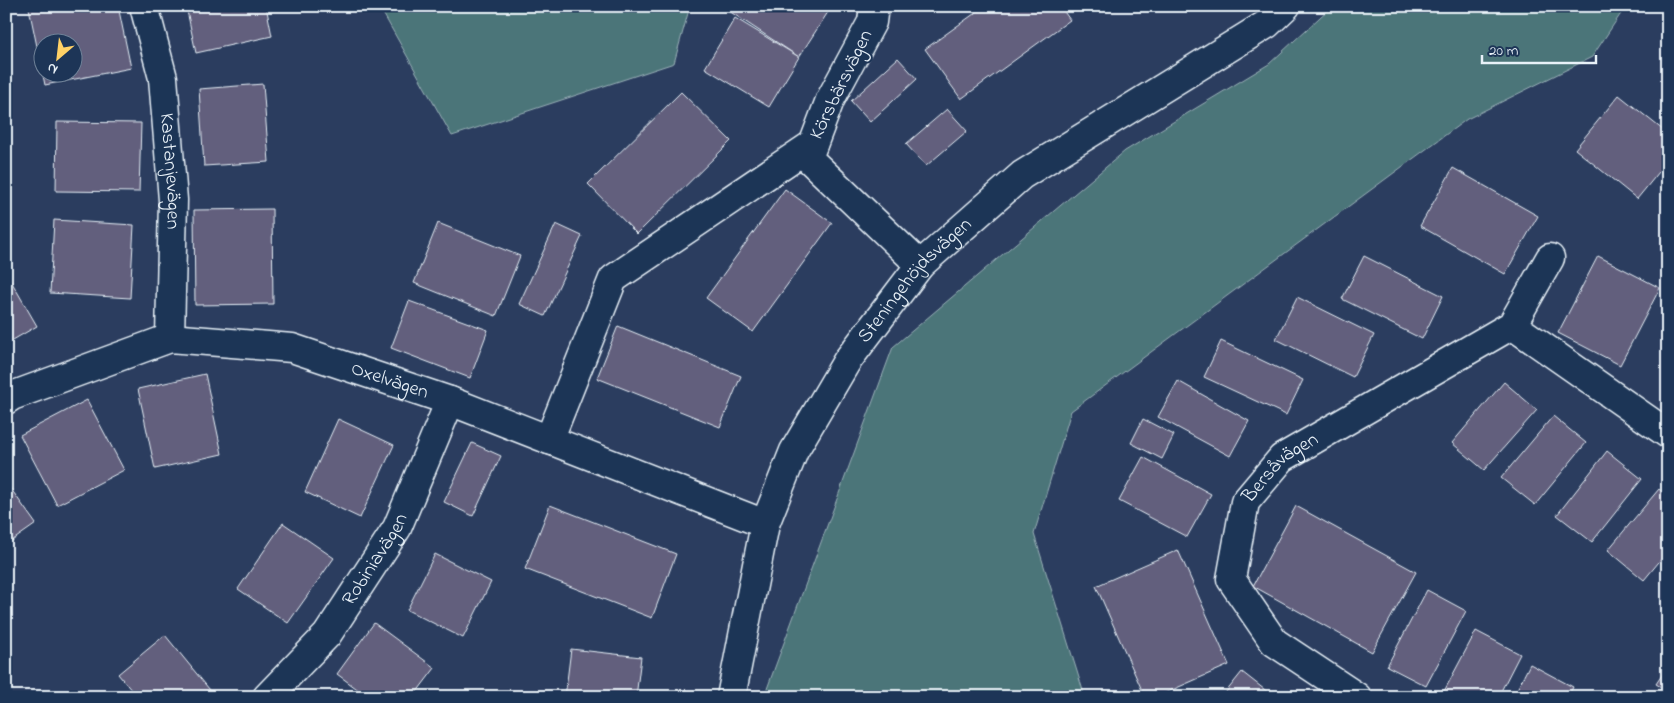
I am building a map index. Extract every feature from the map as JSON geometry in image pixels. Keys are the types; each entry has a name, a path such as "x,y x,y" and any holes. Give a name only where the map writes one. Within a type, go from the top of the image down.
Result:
{"street":[{"name":"Kastanjevägen","path":"144,6 163,78 173,200 170,338"},
{"name":"Körsbärsvägen","path":"874,6 872,22 830,100 808,158 920,265"},
{"name":"Steningehöjdsvägen","path":"731,697 765,524 794,451 846,361 920,265 1022,175 1269,12"},
{"path":"549,440 613,279 813,144"},
{"path":"1550,258 1512,325 1668,434"},
{"name":"Bersåvägen","path":"1357,697 1274,642 1232,579 1245,502 1282,458 1512,325"},
{"name":"Oxelvägen","path":"6,400 12,396 170,338 292,348 450,401 765,524"},
{"name":"Robiniavägen","path":"267,697 327,635 397,528 450,401"}],"green space":[{"path":"379,6 690,6 674,63 452,136"},
{"path":"1332,6 1626,6 1592,57 1467,119 1071,411 1034,534 1085,697 764,697 893,347 1125,151 1269,64"}],"building":[{"path":"38,6 118,6 131,68 82,78 82,32 34,32 29,8"},
{"path":"186,6 266,6 272,36 196,53"},
{"path":"732,6 825,6 830,9 799,57 729,11"},
{"path":"985,6 1060,6 1070,20 961,99 925,49"},
{"path":"735,18 799,57 769,107 705,68"},
{"path":"898,58 917,79 870,122 851,101"},
{"path":"44,82 60,82 45,85"},
{"path":"263,84 269,162 204,166 199,89"},
{"path":"681,92 731,141 637,234 588,184"},
{"path":"1619,95 1668,134 1668,161 1637,199 1575,149"},
{"path":"947,109 967,131 926,166 906,144"},
{"path":"57,122 141,123 139,192 56,191"},
{"path":"1453,168 1538,216 1505,274 1420,226"},
{"path":"785,189 832,223 753,332 706,298"},
{"path":"272,209 273,304 195,305 194,210"},
{"path":"54,220 134,225 130,298 50,293"},
{"path":"438,223 520,256 496,316 414,283"},
{"path":"556,224 582,236 545,316 519,304"},
{"path":"1364,256 1443,296 1422,339 1342,299"},
{"path":"1598,256 1660,288 1620,365 1558,333"},
{"path":"6,275 37,326 6,344"},
{"path":"1297,297 1374,335 1353,377 1276,339"},
{"path":"409,301 488,330 470,378 391,348"},
{"path":"618,326 741,376 720,427 597,378"},
{"path":"1221,341 1303,380 1286,415 1204,377"},
{"path":"205,374 222,454 155,469 138,389"},
{"path":"1178,381 1249,421 1230,456 1158,417"},
{"path":"1504,382 1537,410 1484,470 1452,443"},
{"path":"87,400 124,470 57,505 20,435"},
{"path":"1553,416 1586,443 1535,505 1501,478"},
{"path":"338,419 394,445 360,518 305,492"},
{"path":"1143,419 1174,435 1162,459 1131,443"},
{"path":"472,443 501,456 473,516 444,502"},
{"path":"1607,451 1642,479 1592,542 1557,515"},
{"path":"1143,457 1211,494 1187,537 1119,501"},
{"path":"6,482 36,524 6,545"},
{"path":"1659,489 1668,497 1668,551 1644,580 1608,550"},
{"path":"550,505 676,554 652,618 525,569"},
{"path":"1296,506 1416,572 1372,652 1253,586"},
{"path":"283,523 334,558 288,623 238,589"},
{"path":"1178,550 1229,665 1156,697 1145,697 1096,586"},
{"path":"435,554 491,582 463,638 407,610"},
{"path":"1427,590 1466,611 1426,686 1387,666"},
{"path":"374,623 435,668 413,697 368,697 337,674"},
{"path":"1476,631 1520,654 1498,697 1441,697"},
{"path":"165,635 214,695 213,697 137,697 118,674"},
{"path":"571,649 641,657 636,697 565,697"},
{"path":"1530,664 1573,687 1568,697 1513,697"},
{"path":"1668,666 1668,691 1656,684"},
{"path":"1242,672 1274,697 1222,697"},
{"path":"1631,690 1640,697 1626,697"}]}
